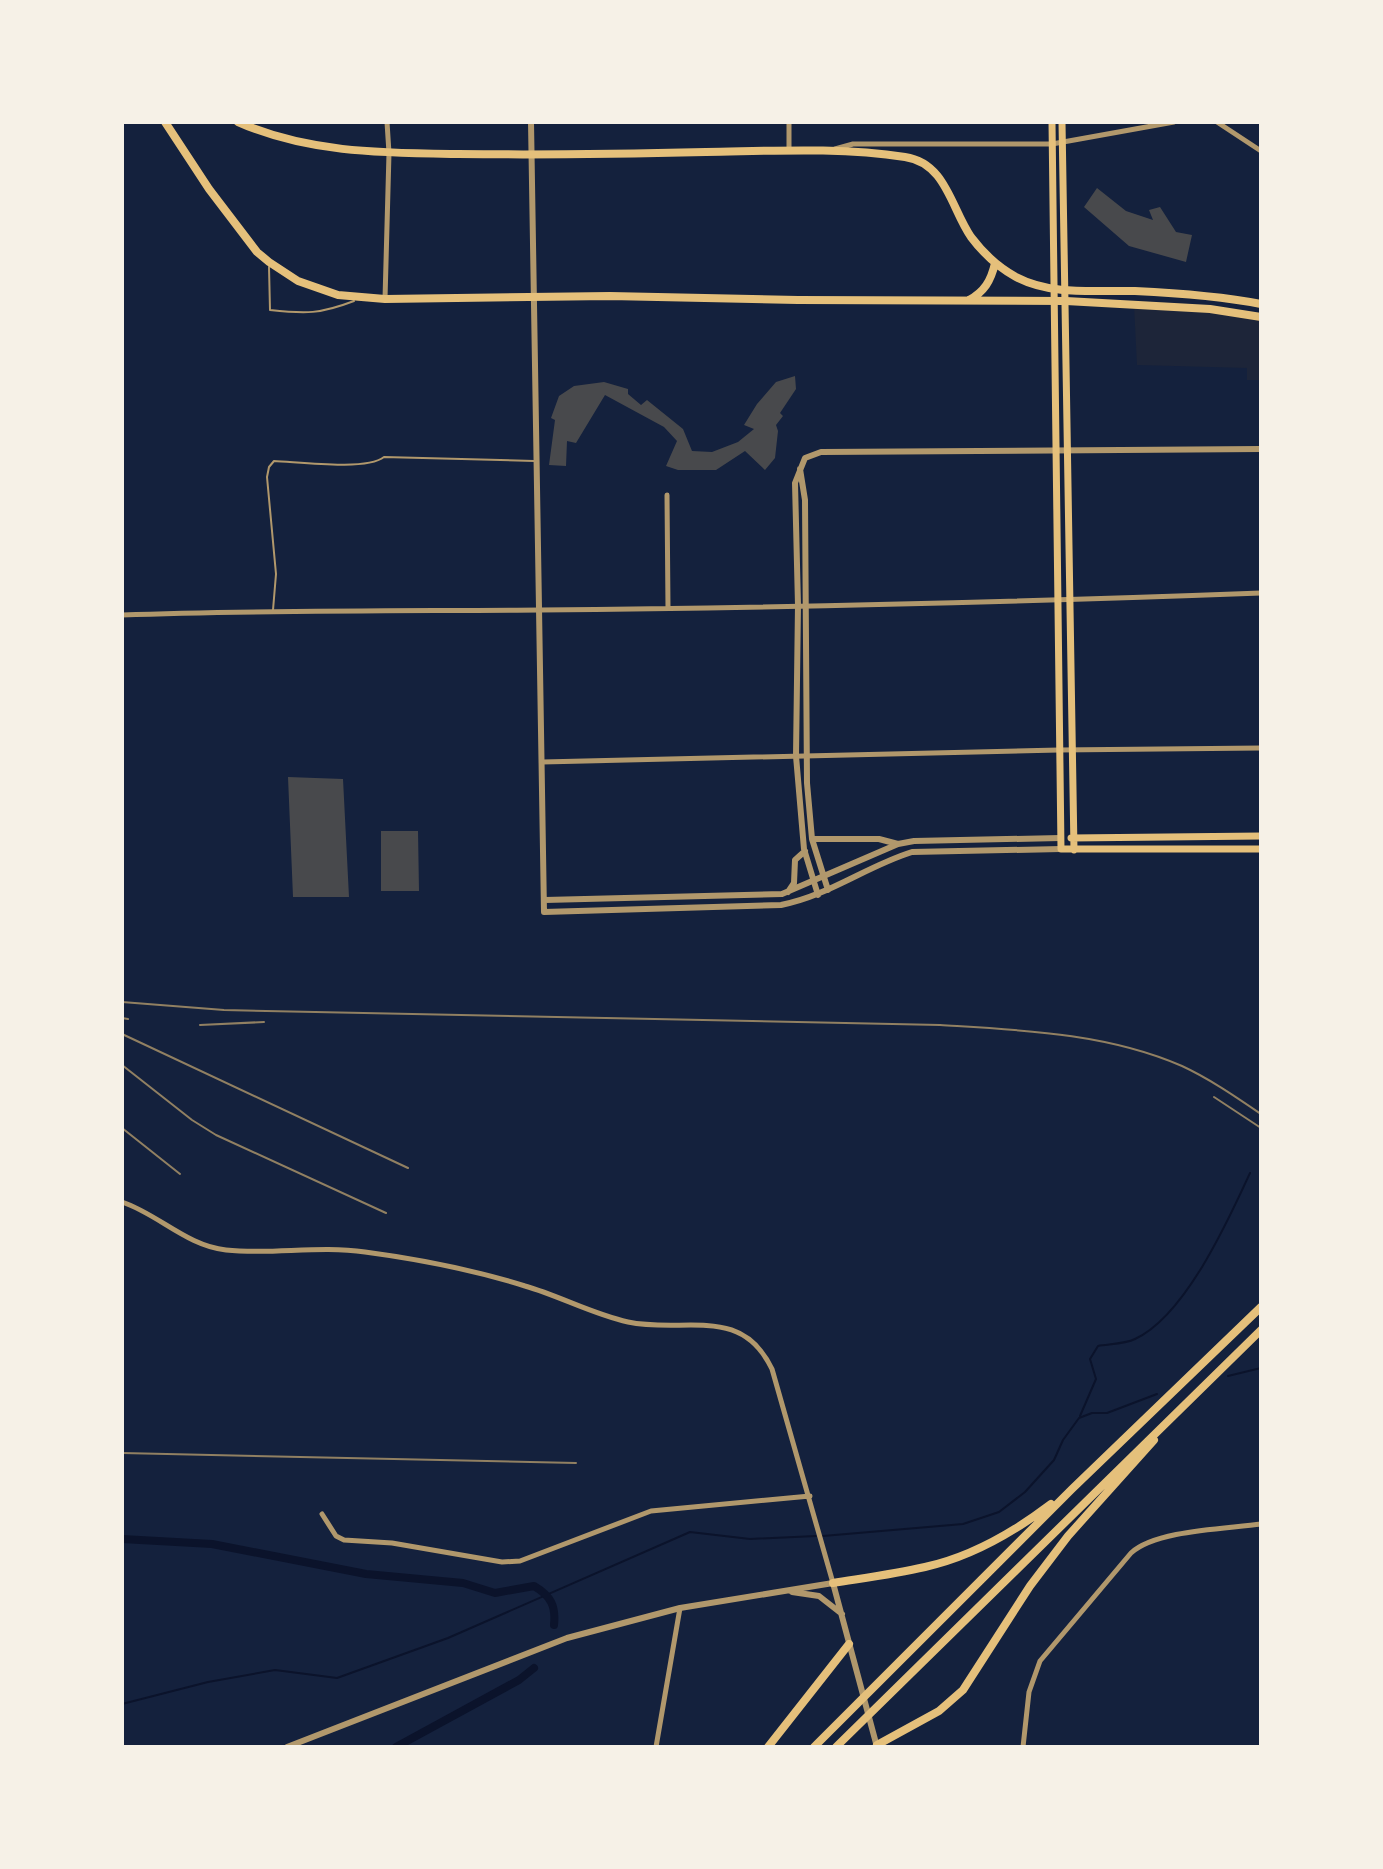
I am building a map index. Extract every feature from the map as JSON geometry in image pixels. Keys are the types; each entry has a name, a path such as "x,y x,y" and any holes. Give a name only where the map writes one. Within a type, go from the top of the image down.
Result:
{"main road":[{"path":"165,122 209,189 257,252 298,281 338,295 385,299 610,296 1066,301 1210,309 1261,317"},
{"path":"238,122 309,144 389,153 532,155 834,150 910,157 936,172 972,238 995,263 1026,282 1053,289 1232,298 1261,304"},
{"path":"1052,122 1061,849 1261,849"},
{"path":"1062,122 1074,850"},
{"path":"1052,200 1063,201"},
{"path":"966,301 980,294 995,263"},
{"path":"1060,838 1261,836"},
{"path":"814,1747 1072,1489 1261,1307"},
{"path":"836,1747 1261,1330"},
{"path":"877,1746 939,1711 963,1690 1030,1586 1068,1536 1181,1409"},
{"path":"833,1583 927,1567 991,1544 1072,1489"},
{"path":"768,1747 849,1644"}],"street":[{"path":"385,299 387,122"},
{"path":"531,122 544,912 781,905 818,895 912,852 1061,849"},
{"path":"789,122 789,151"},
{"path":"834,150 853,144 1052,144 1174,122"},
{"path":"1217,122 1261,151"},
{"path":"818,895 805,851 796,756 798,605 795,483 808,456 821,452 1261,449"},
{"path":"800,469 805,500 806,756 812,839 828,890"},
{"path":"667,495 668,607"},
{"path":"122,615 273,610 539,610 1070,600 1261,593"},
{"path":"542,762 1261,748"},
{"path":"545,900 788,892 898,844 914,841 1060,838"},
{"path":"812,839 879,839 898,844"},
{"path":"788,892 794,883 795,860 805,851"},
{"path":"122,1202 186,1236 225,1250 365,1252 525,1286 607,1317 632,1323 712,1326 738,1331 759,1346 772,1369 818,1522 877,1746"},
{"path":"322,1514 336,1536 344,1540 392,1543 511,1561 537,1557 651,1511 810,1496"},
{"path":"1023,1747 1029,1692 1040,1661 1131,1553 1139,1546 1162,1537 1261,1524"},
{"path":"287,1747 567,1638 680,1608 833,1583"},
{"path":"779,1592 819,1596 842,1614"},
{"path":"656,1747 680,1608"}],"lane":[{"path":"269,262 270,310 326,312 363,297"},
{"path":"273,610 276,574 267,477 274,461 377,463 384,457 535,461"}],"shaded area":[{"path":"1134,306 1180,308 1261,319 1261,380 1247,380 1247,368 1137,365"}],"building":[{"path":"1097,188 1126,211 1153,220 1149,210 1160,207 1176,232 1192,235 1186,262 1129,246 1084,207"},
{"path":"795,376 796,389 776,425 775,458 765,470 745,451 716,470 678,470 666,466 677,441 664,427 605,395 576,443 567,441 566,466 549,465 555,420 551,418 559,396 574,386 604,382 628,389 628,394 641,405 647,400 683,429 692,451 712,452 738,442 754,429 744,425 757,404 776,382"},
{"path":"288,777 343,779 349,897 293,897"},
{"path":"381,831 418,831 419,891 381,891"}],"waterway":[{"path":"1080,1416 1096,1379 1090,1359 1098,1346 1135,1339 1171,1310 1203,1265 1250,1173"},
{"path":"1228,1376 1261,1368"},
{"path":"823,1536 963,1524 999,1512 1025,1492 1054,1460 1063,1440 1079,1418 1092,1413 1107,1413 1157,1394"},
{"path":"122,1704 208,1682 275,1670 337,1678 448,1638 690,1532 750,1539 816,1536"},
{"path":"122,1539 212,1544 366,1574 463,1583 495,1593 534,1586 551,1602 554,1625"},
{"path":"396,1747 519,1680 534,1668"}],"railway":[{"path":"122,1002 224,1010 940,1025 1032,1031 1094,1040 1153,1055 1203,1077 1261,1114"},
{"path":"122,1018 128,1019"},
{"path":"200,1025 264,1022"},
{"path":"122,1034 408,1168"},
{"path":"122,1065 216,1135 386,1213"},
{"path":"1214,1097 1261,1128"},
{"path":"122,1128 180,1174"},
{"path":"122,1453 576,1463"}]}
